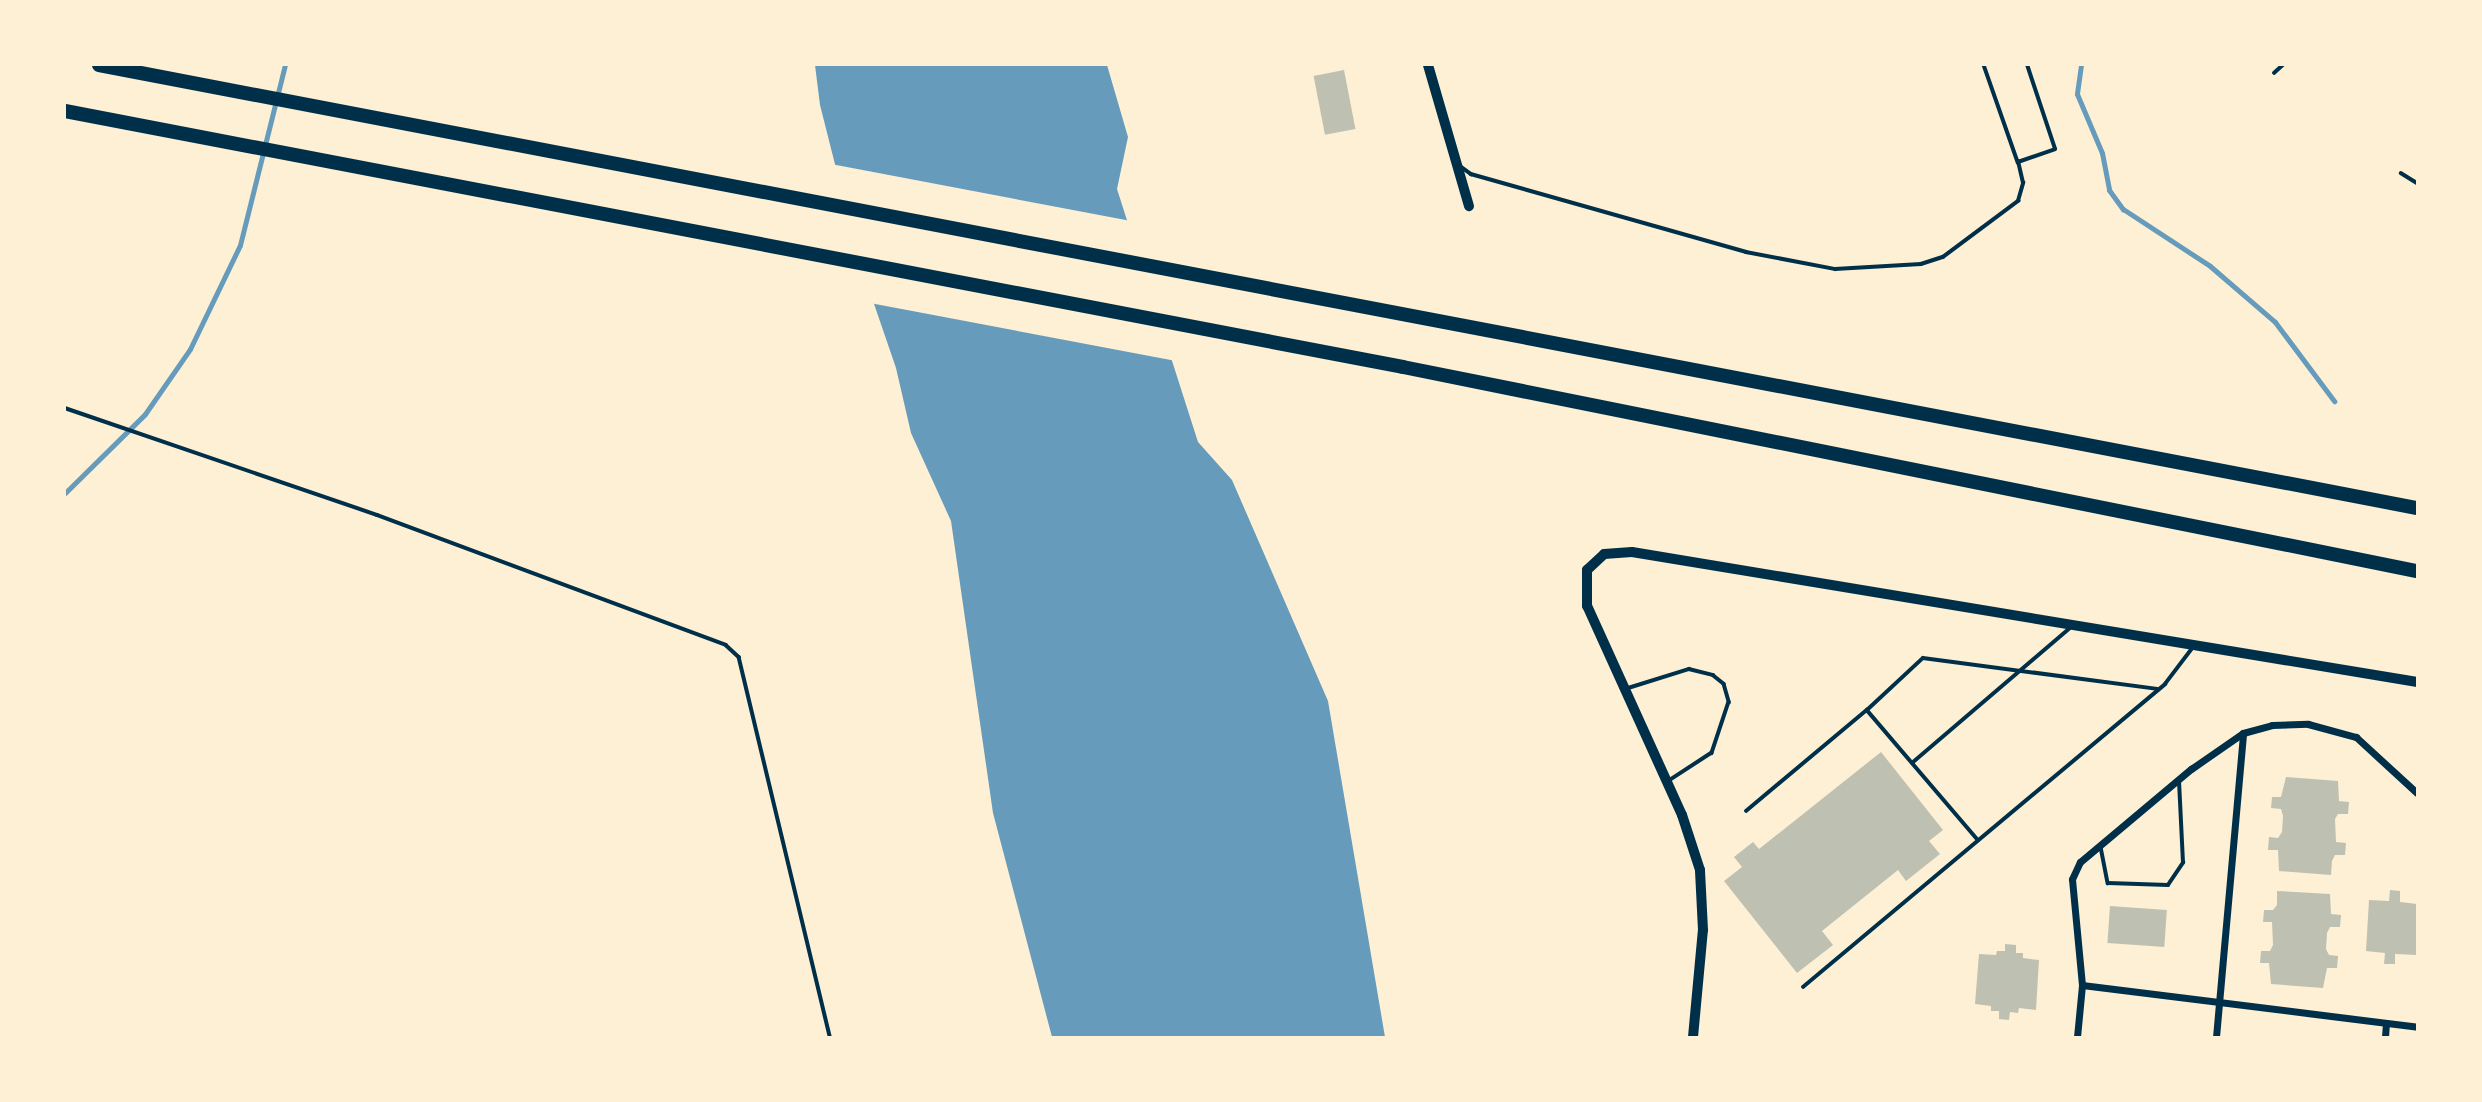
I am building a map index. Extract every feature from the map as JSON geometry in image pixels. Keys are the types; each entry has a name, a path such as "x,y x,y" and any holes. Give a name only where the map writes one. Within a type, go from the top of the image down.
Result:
{"highway":[{"path":"102,65 2417,508"},
{"path":"65,111 1307,349 2417,571"}],"street":[{"path":"1428,65 1469,206"},
{"path":"1693,1037 1703,930 1702,881 1689,831 1587,606 1584,588 1591,564 1610,552 1632,552 2417,682"},
{"path":"2077,1037 2082,985 2072,879 2080,862 2179,779 2243,733 2272,725 2308,724 2346,732 2369,746 2417,793"},
{"path":"2216,1037 2243,733"},
{"path":"2082,985 2417,1027"},
{"path":"2385,1037 2386,1023"}],"lane":[{"path":"1458,165 1471,174 1643,225 1835,269 1875,270 1943,257 2018,201 2023,183 2018,162 1984,65"},
{"path":"2018,162 2055,149 2027,65"},
{"path":"2274,73 2283,65"},
{"path":"2401,173 2417,183"},
{"path":"1912,763 2073,626"},
{"path":"1803,986 2158,689 2195,644"},
{"path":"1746,811 1867,710 1923,658 2158,689"},
{"path":"1623,689 1689,669 1713,675 1724,684 1729,702 1712,753 1667,782"},
{"path":"1867,710 1978,841"},
{"path":"2100,845 2108,883 2168,885 2183,863 2179,779"}],"path":[{"path":"65,408 154,442 377,515 726,645 739,657 830,1037"}],"water":[{"path":"815,65 1107,65 1128,137 1117,189 1198,442 1232,480 1328,701 1385,1037 1052,1037 993,813 951,521 911,433 896,368 860,263 820,105"}],"pier":[{"path":"831,164 1131,221 1176,361 870,303"}],"building":[{"path":"1344,70 1355,129 1325,135 1314,76"},
{"path":"1881,752 1943,830 1929,841 1940,854 1906,881 1898,870 1822,931 1833,945 1797,973 1724,881 1742,867 1734,857 1753,842 1759,849"},
{"path":"2286,777 2338,781 2339,801 2349,802 2348,814 2338,814 2335,819 2336,842 2346,843 2345,855 2335,855 2332,861 2331,875 2279,871 2278,850 2268,850 2269,837 2278,838 2282,832 2281,809 2271,808 2272,797 2281,797"},
{"path":"2390,890 2400,891 2400,902 2417,904 2417,955 2395,954 2395,964 2384,964 2385,953 2366,951 2369,900 2389,901"},
{"path":"2277,891 2330,894 2331,914 2341,915 2340,927 2330,927 2327,933 2326,949 2329,955 2338,956 2337,968 2327,968 2323,988 2271,984 2269,963 2260,963 2261,951 2270,951 2273,945 2272,922 2263,922 2264,910 2273,910 2277,905"},
{"path":"2110,906 2167,910 2164,947 2107,943"},
{"path":"2005,944 2016,945 2016,953 2023,953 2023,958 2039,960 2036,1010 2019,1008 2018,1013 2010,1012 2009,1020 1999,1019 1999,1011 1991,1011 1991,1006 1975,1004 1979,954 1996,955 1997,951 2005,951"}],"waterway":[{"path":"65,493 145,414 190,349 240,245 285,65"},
{"path":"2081,65 2077,94 2102,153 2109,190 2123,209 2210,266 2275,322 2334,401"}]}
